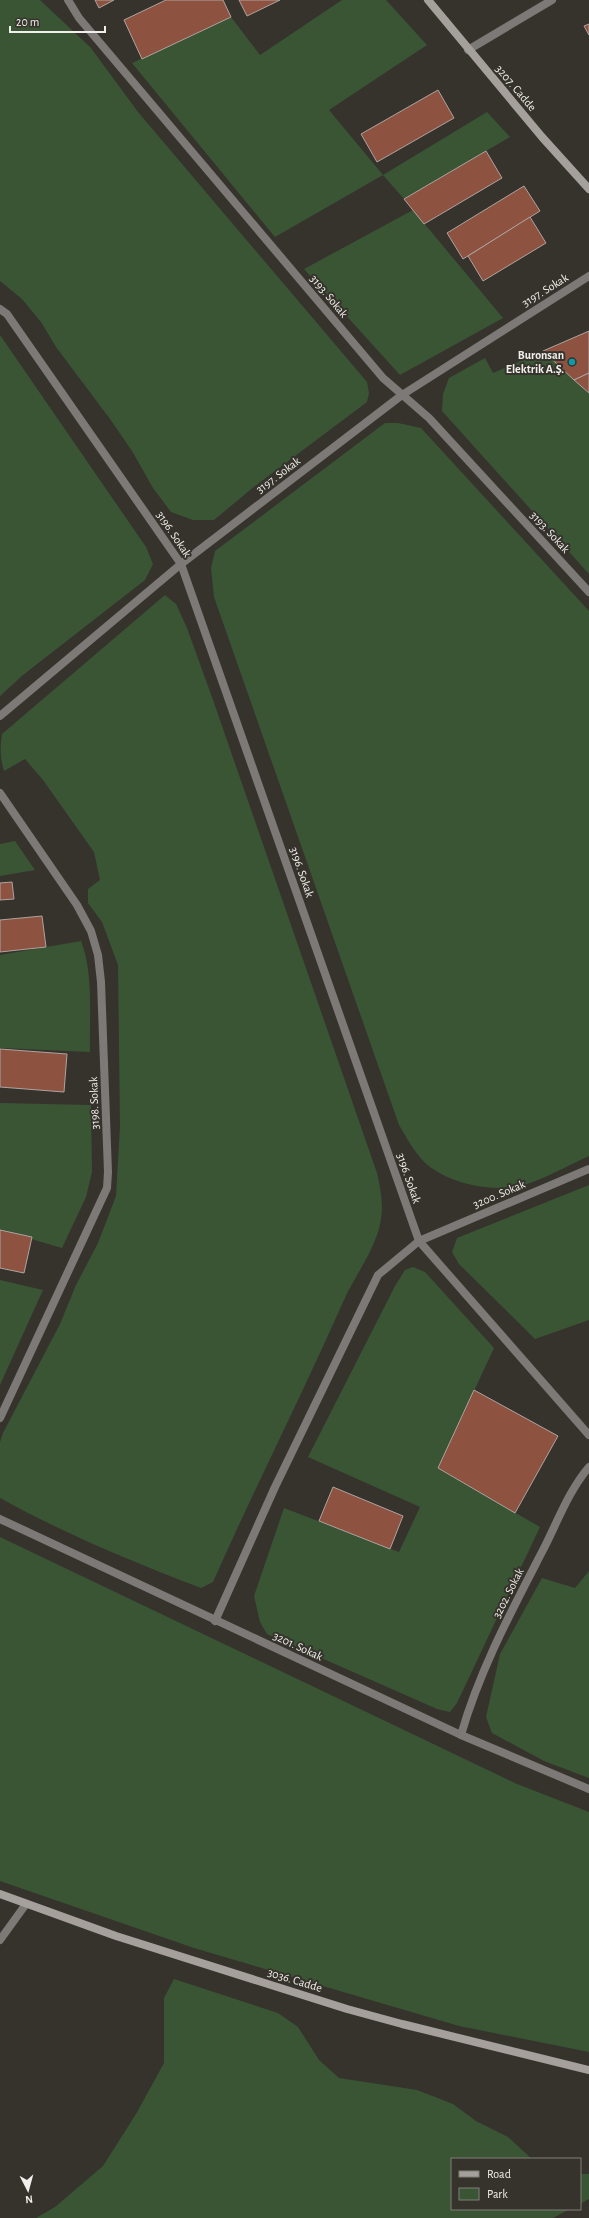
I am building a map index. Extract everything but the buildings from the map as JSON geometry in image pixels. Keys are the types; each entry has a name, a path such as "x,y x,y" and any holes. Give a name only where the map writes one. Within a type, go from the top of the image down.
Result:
{"street":[{"name":"3193. Sokak","path":"68,0 79,18 373,366 402,395 429,418 589,592"},
{"name":"3207. Cadde","path":"428,0 546,142 589,189"},
{"path":"468,50 552,0"},
{"name":"3197. Sokak","path":"0,716 181,564 402,395 589,276"},
{"name":"3196. Sokak","path":"0,309 7,314 181,564 419,1241 589,1435"},
{"name":"3198. Sokak","path":"0,793 76,904 91,931 98,955 101,982 108,1172 107,1188 0,1418"},
{"name":"3200. Sokak","path":"215,1621 275,1487 378,1276 419,1241 589,1170"},
{"name":"3202. Sokak","path":"461,1735 471,1701 488,1658 566,1505 589,1467"},
{"name":"3201. Sokak","path":"0,1519 461,1735 589,1789"},
{"name":"3036. Cadde","path":"0,1894 182,1958 347,2009 409,2026 589,2070"},
{"path":"0,1940 26,1904"}],"green space":[{"path":"0,0 40,0 91,48 138,112 367,382 369,393 367,402 255,486 214,520 193,520 171,512 153,488 132,451 56,347 41,322 22,299 0,281"},
{"path":"342,0 386,0 427,45 329,110 383,175 275,237 132,63 231,17 260,55"},
{"path":"487,112 510,137 404,199 383,175"},
{"path":"413,210 503,318 400,375 304,269"},
{"path":"0,335 146,547 153,564 145,580 23,675 0,696"},
{"path":"543,351 589,393 589,574 442,411 443,394 449,378 485,358 493,373"},
{"path":"385,423 398,423 421,428 589,611 589,1156 543,1178 515,1187 490,1188 477,1186 440,1174 425,1163 413,1148 399,1125 214,597 211,568 215,551"},
{"path":"165,595 176,604 187,628 213,700 377,1173 382,1204 380,1227 370,1252 344,1300 213,1582 201,1588 99,1547 49,1524 0,1498 0,1442 3,1433 60,1324 76,1285 98,1243 116,1196 120,1126 118,965 102,922 88,903 88,889 100,880 94,852 43,780 25,759 4,771 1,752 2,734"},
{"path":"15,841 35,870 0,876 0,844"},
{"path":"81,941 88,968 90,996 90,1052 0,1048 0,955"},
{"path":"0,1103 91,1105 92,1172 86,1197 62,1248 0,1230"},
{"path":"589,1185 589,1320 535,1339 459,1264 452,1252 457,1238"},
{"path":"413,1267 425,1272 494,1348 438,1468 540,1527 457,1703 450,1712 437,1709 267,1634 260,1622 254,1596 284,1508 399,1552 420,1507 308,1457 395,1286 405,1270"},
{"path":"0,1280 43,1290 0,1385"},
{"path":"0,1537 517,1784 589,1812 589,2052 459,2026 194,1948 0,1881"},
{"path":"589,1571 589,1778 544,1761 492,1733 486,1717 500,1654 542,1578 575,1588"},
{"path":"174,1979 278,2013 298,2027 319,2060 339,2078 417,2090 453,2104 476,2121 508,2137 531,2158 451,2158 451,2210 568,2210 553,2218 36,2218 55,2207 103,2166 136,2114 164,2063 164,1998"},
{"path":"581,2174 589,2174 589,2199 581,2203"}],"place":[{"name":"Buronsan Elektrik A.Ş.","path":"572,362"}]}
